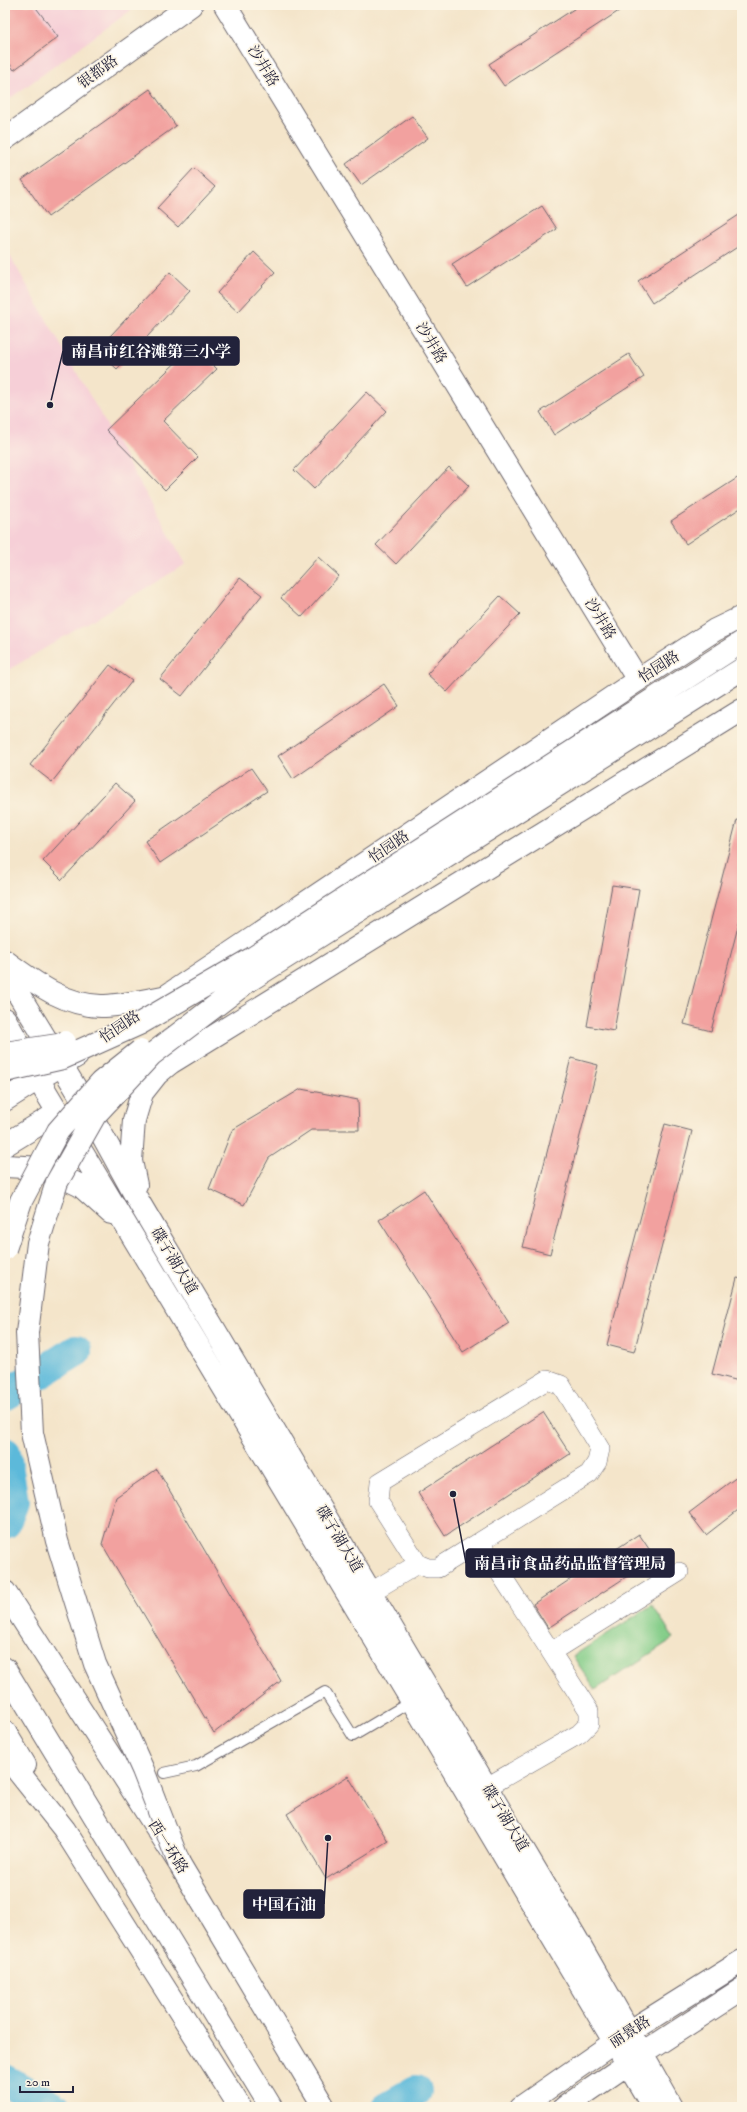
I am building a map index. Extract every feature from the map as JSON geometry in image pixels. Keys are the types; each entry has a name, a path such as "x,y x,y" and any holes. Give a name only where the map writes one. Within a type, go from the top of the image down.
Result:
{"main road":[{"name":"银都路","path":"5,139 190,5"},
{"name":"沙井路","path":"225,5 638,680"},
{"name":"怡园路","path":"5,1100 62,1066 638,680 715,630 742,618"},
{"path":"5,1071 63,1058 139,1024 251,959 742,642"},
{"path":"5,1249 21,1201 58,1131 101,1082 152,1042 742,669"},
{"path":"140,1204 131,1161 134,1120 142,1093 157,1074 172,1062 742,710"},
{"path":"5,1053 58,1045 133,1014 251,959"},
{"path":"5,961 44,989 70,1001 101,1006 165,997"},
{"name":"碟子湖大道","path":"5,972 84,1102 140,1204 487,1788 622,2037"},
{"path":"179,1863 143,1770 95,1664 57,1541 32,1433 27,1333 38,1243 57,1182 95,1115 151,1055 243,985"},
{"name":"碟子湖大道","path":"5,1019 38,1079 412,1701 635,2059 672,2107"},
{"path":"5,1145 59,1112 172,1062"},
{"path":"5,1166 44,1168 81,1186 99,1201 135,1239"},
{"name":"西一环路","path":"5,1592 179,1863 324,2107"},
{"path":"5,1669 271,2107"},
{"path":"5,1732 64,1829 240,2107"},
{"path":"5,1755 64,1829"},
{"name":"丽景路","path":"521,2107 622,2037 742,1960"},
{"name":"丽景路","path":"565,2107 742,1988"},
{"name":"碟子湖大道","path":"635,2059 653,2107"}],"street":[{"path":"547,1380 561,1385 600,1449 598,1462 588,1474 438,1568 428,1568 418,1564 378,1501 380,1482 547,1380"},
{"path":"480,1542 590,1711 589,1724 579,1734 487,1788"},
{"path":"371,1592 418,1564"},
{"path":"551,1652 679,1572"}],"lane":[{"path":"164,1773 196,1766 325,1692 353,1736 412,1701"}],"shaded area":[{"path":"5,5 138,5 5,102"},
{"path":"5,247 186,564 5,672"}],"green space":[{"path":"652,1605 674,1638 595,1690 573,1656"}],"pier":[{"path":"18,1569 20,1572 5,1611 5,1570"}],"building":[{"path":"5,5 34,5 58,37 14,70 5,57"},
{"path":"580,5 628,5 504,86 489,64"},
{"path":"150,89 176,126 48,217 22,180"},
{"path":"412,116 428,138 361,185 346,164"},
{"path":"194,168 215,187 178,227 157,208"},
{"path":"542,206 557,229 467,287 452,264"},
{"path":"742,213 742,244 652,303 638,281"},
{"path":"254,252 275,272 238,312 217,293"},
{"path":"170,272 190,291 117,369 97,350"},
{"path":"194,345 217,369 163,421 198,457 165,490 106,430"},
{"path":"629,354 644,377 554,435 540,412"},
{"path":"367,392 387,411 314,489 294,470"},
{"path":"449,467 469,486 396,564 376,545"},
{"path":"742,475 742,507 686,544 671,521"},
{"path":"318,557 339,576 302,617 281,598"},
{"path":"240,578 262,595 182,696 160,679"},
{"path":"500,596 520,614 447,692 427,674"},
{"path":"110,665 132,681 52,782 30,765"},
{"path":"384,684 399,706 293,779 278,756"},
{"path":"251,768 267,791 160,863 145,841"},
{"path":"115,783 135,801 62,880 43,861"},
{"path":"737,820 742,821 742,911 711,1031 684,1024"},
{"path":"612,885 639,889 614,1031 587,1026"},
{"path":"571,1058 598,1065 550,1254 523,1247"},
{"path":"301,1089 358,1100 359,1130 311,1130 269,1158 244,1205 209,1189 232,1130"},
{"path":"665,1124 692,1131 634,1352 607,1345"},
{"path":"424,1190 509,1323 463,1352 379,1220"},
{"path":"737,1278 742,1279 742,1369 739,1381 712,1374"},
{"path":"543,1412 570,1454 445,1536 418,1493"},
{"path":"157,1469 281,1681 214,1733 102,1544 116,1497"},
{"path":"742,1473 742,1507 706,1535 689,1513"},
{"path":"639,1534 655,1558 548,1628 533,1604"},
{"path":"348,1776 388,1841 326,1879 287,1814"}],"waterway":[{"path":"5,1395 76,1351"},
{"path":"5,1453 13,1502 5,1523"},
{"path":"5,2080 55,2107"},
{"path":"388,2107 416,2091"}],"place":[{"name":"南昌市红谷滩第三小学","path":"50,405"},
{"name":"南昌市食品药品监督管理局","path":"453,1494"},
{"name":"中国石油","path":"328,1838"}]}
